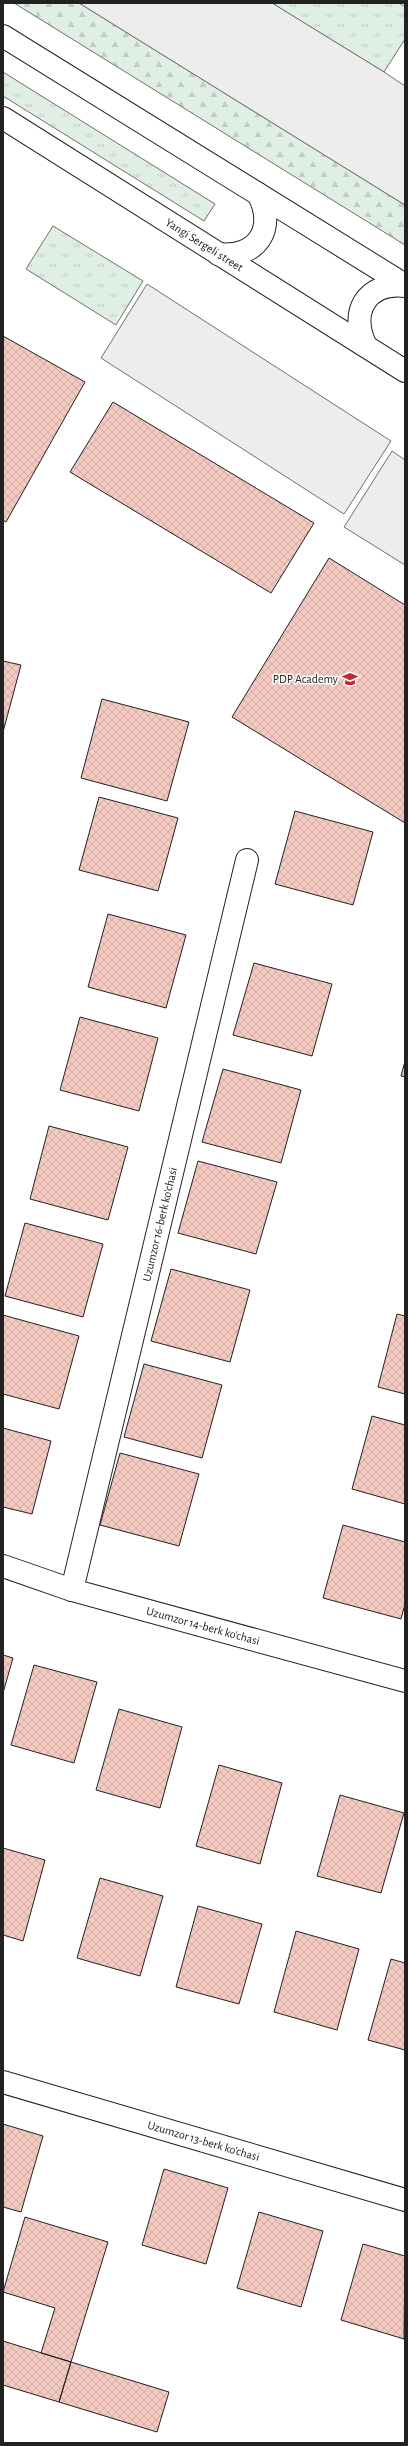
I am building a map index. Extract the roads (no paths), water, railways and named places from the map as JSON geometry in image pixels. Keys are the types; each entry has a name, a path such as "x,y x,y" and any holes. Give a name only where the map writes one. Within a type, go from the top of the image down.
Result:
{"street":[{"path":"3,36 405,285"},
{"name":"Yangi Sergeli street","path":"3,118 405,371"},
{"path":"218,254 231,256 243,252 260,238 265,228 266,218 264,205 258,194"},
{"path":"366,346 360,335 358,322 364,302 382,288 394,285 405,285"},
{"name":"Uzumzor 16-berk ko'chasi","path":"72,1590 247,860"},
{"name":"Uzumzor 14-berk ko'chasi","path":"3,1566 72,1590 405,1681"},
{"name":"Uzumzor 13-berk ko'chasi","path":"3,2082 405,2200"}],"place":[{"name":"PDP Academy","path":"350,679"}]}
